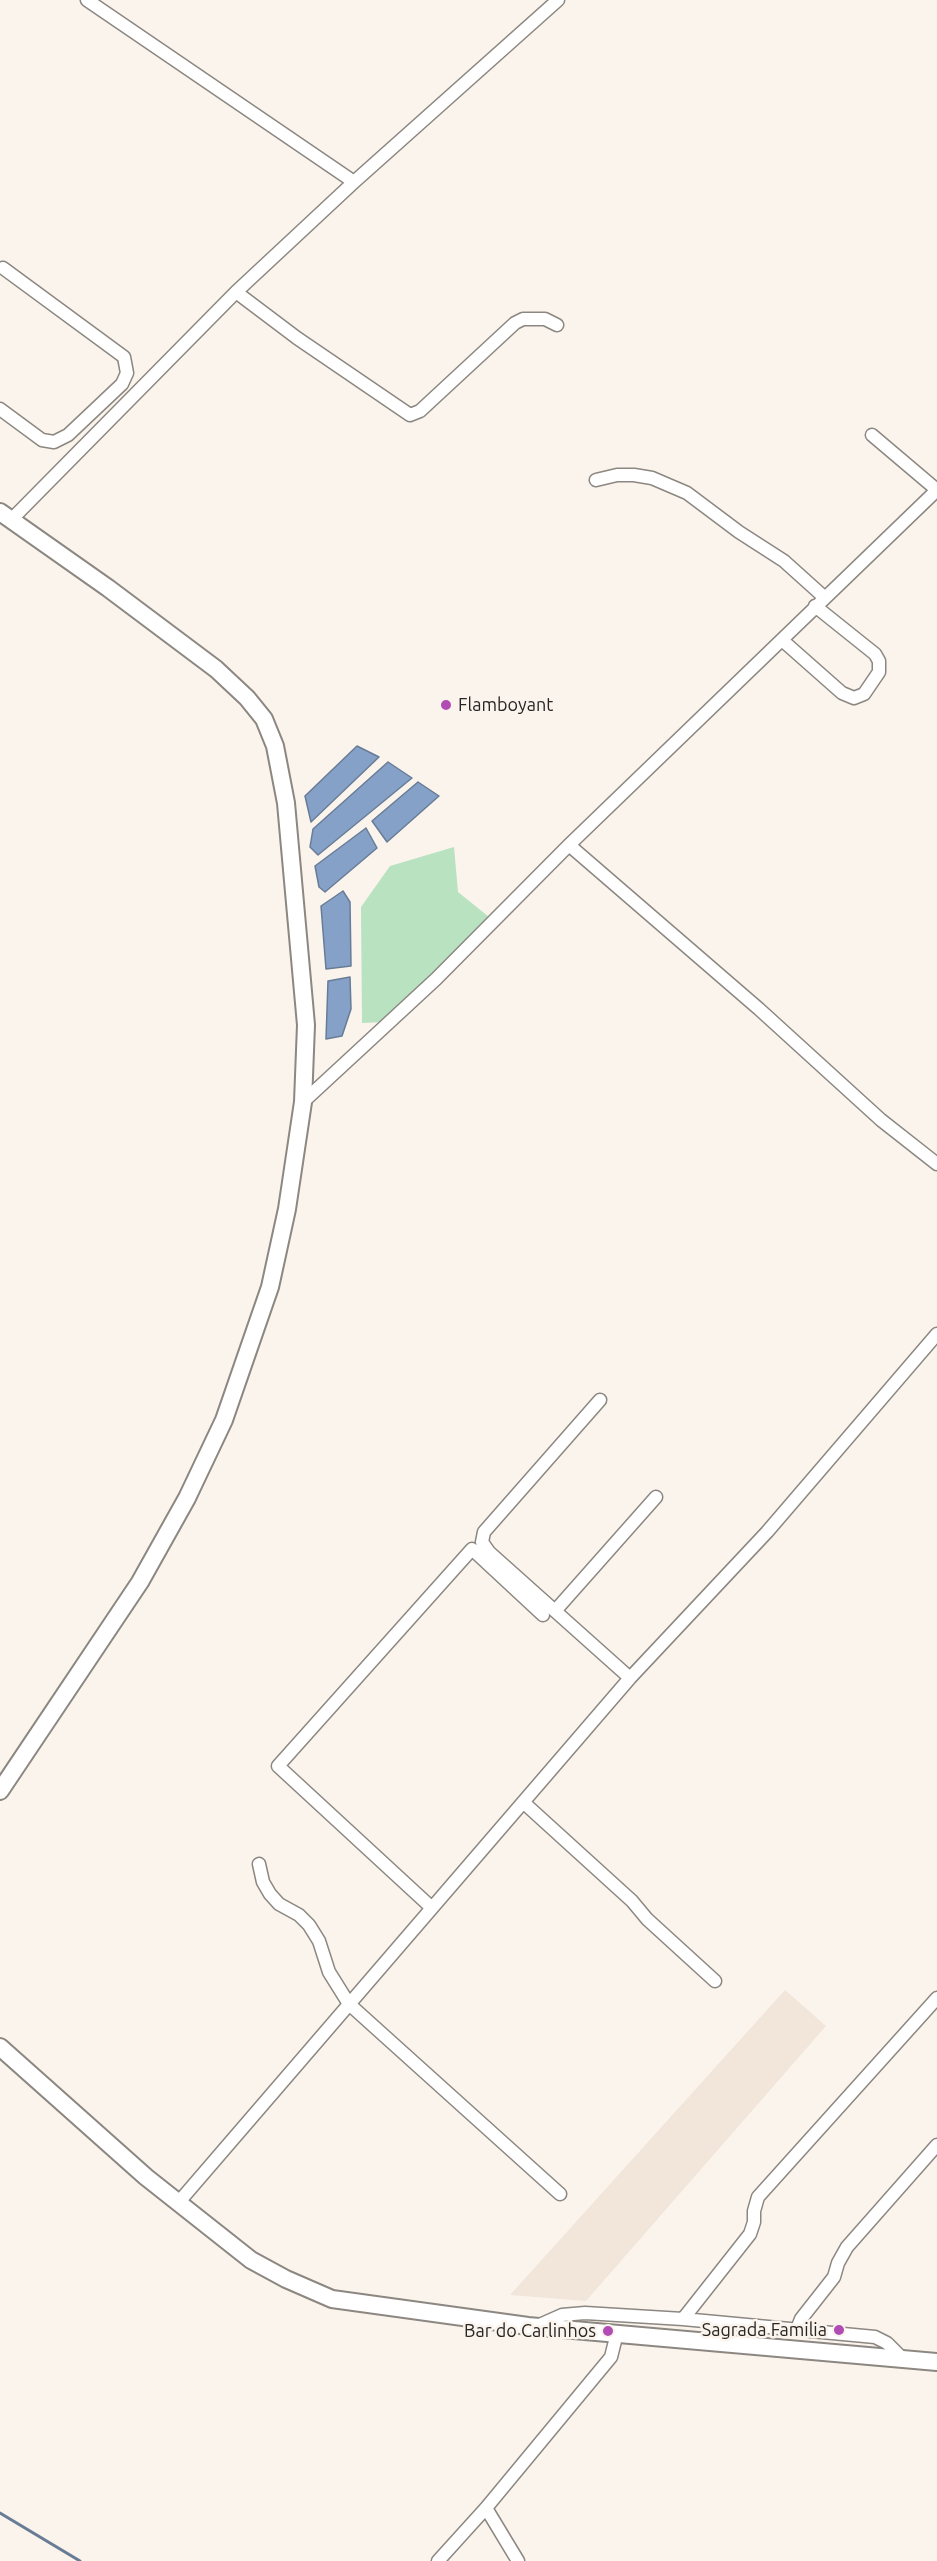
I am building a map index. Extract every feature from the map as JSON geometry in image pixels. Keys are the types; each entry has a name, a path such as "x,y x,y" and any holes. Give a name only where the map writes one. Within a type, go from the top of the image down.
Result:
{"street":[{"path":"87,0 354,182"},
{"path":"0,1791 140,1582 187,1498 224,1419 270,1287 287,1209 303,1102 306,1025 286,803 270,730 256,707 216,669 108,588 5,516 111,420 236,292 354,182 558,0"},
{"path":"0,409 42,440 54,442 68,435 123,384 128,374 123,357 3,268"},
{"path":"236,292 297,338 410,415 420,411 515,323 524,319 545,319 557,325"},
{"path":"98,407 111,420"},
{"path":"303,1102 436,979 569,845 937,490 872,435"},
{"path":"596,480 617,475 634,476 670,485 687,493 739,532 784,561 819,602 874,654 879,661 879,672 864,694 854,698 842,693 782,640"},
{"path":"569,845 750,1001 881,1120 937,1164"},
{"path":"178,2203 630,1678 767,1532 937,1334"},
{"path":"549,1613 489,1552 482,1542 482,1536 600,1400"},
{"path":"549,1613 656,1497"},
{"path":"432,1908 278,1766 472,1549 630,1678"},
{"path":"523,1802 632,1901 647,1919 715,1981"},
{"path":"259,1864 263,1882 270,1894 279,1904 298,1916 314,1933 329,1972 349,2004 560,2194"},
{"path":"683,2319 750,2234 758,2197 937,1998"},
{"path":"0,2047 178,2203 251,2260 285,2279 332,2299 534,2327 937,2362"},
{"path":"797,2330 801,2319 834,2277 838,2263 847,2247 937,2145"},
{"path":"534,2327 562,2315 585,2313 683,2319 874,2337 887,2343 903,2359"},
{"path":"438,2561 486,2508 611,2357 617,2333"},
{"path":"486,2508 518,2561"}],"shaded area":[{"path":"785,1990 826,2026 586,2301 510,2295"}],"green space":[{"path":"454,847 458,892 489,917 384,1022 362,1023 361,907 390,866"}],"water":[{"path":"357,746 379,757 311,822 305,796"},
{"path":"388,762 412,778 318,855 310,847 313,829"},
{"path":"418,782 439,796 387,842 372,821"},
{"path":"366,828 377,848 325,892 319,887 315,866"},
{"path":"343,891 350,902 351,966 326,969 321,906"},
{"path":"350,977 351,1009 342,1036 326,1039 328,981"}],"waterway":[{"path":"0,2513 80,2561"}],"place":[{"name":"Flamboyant","path":"446,705"},
{"name":"Sagrada Familia","path":"839,2330"},
{"name":"Bar do Carlinhos","path":"608,2331"}]}
